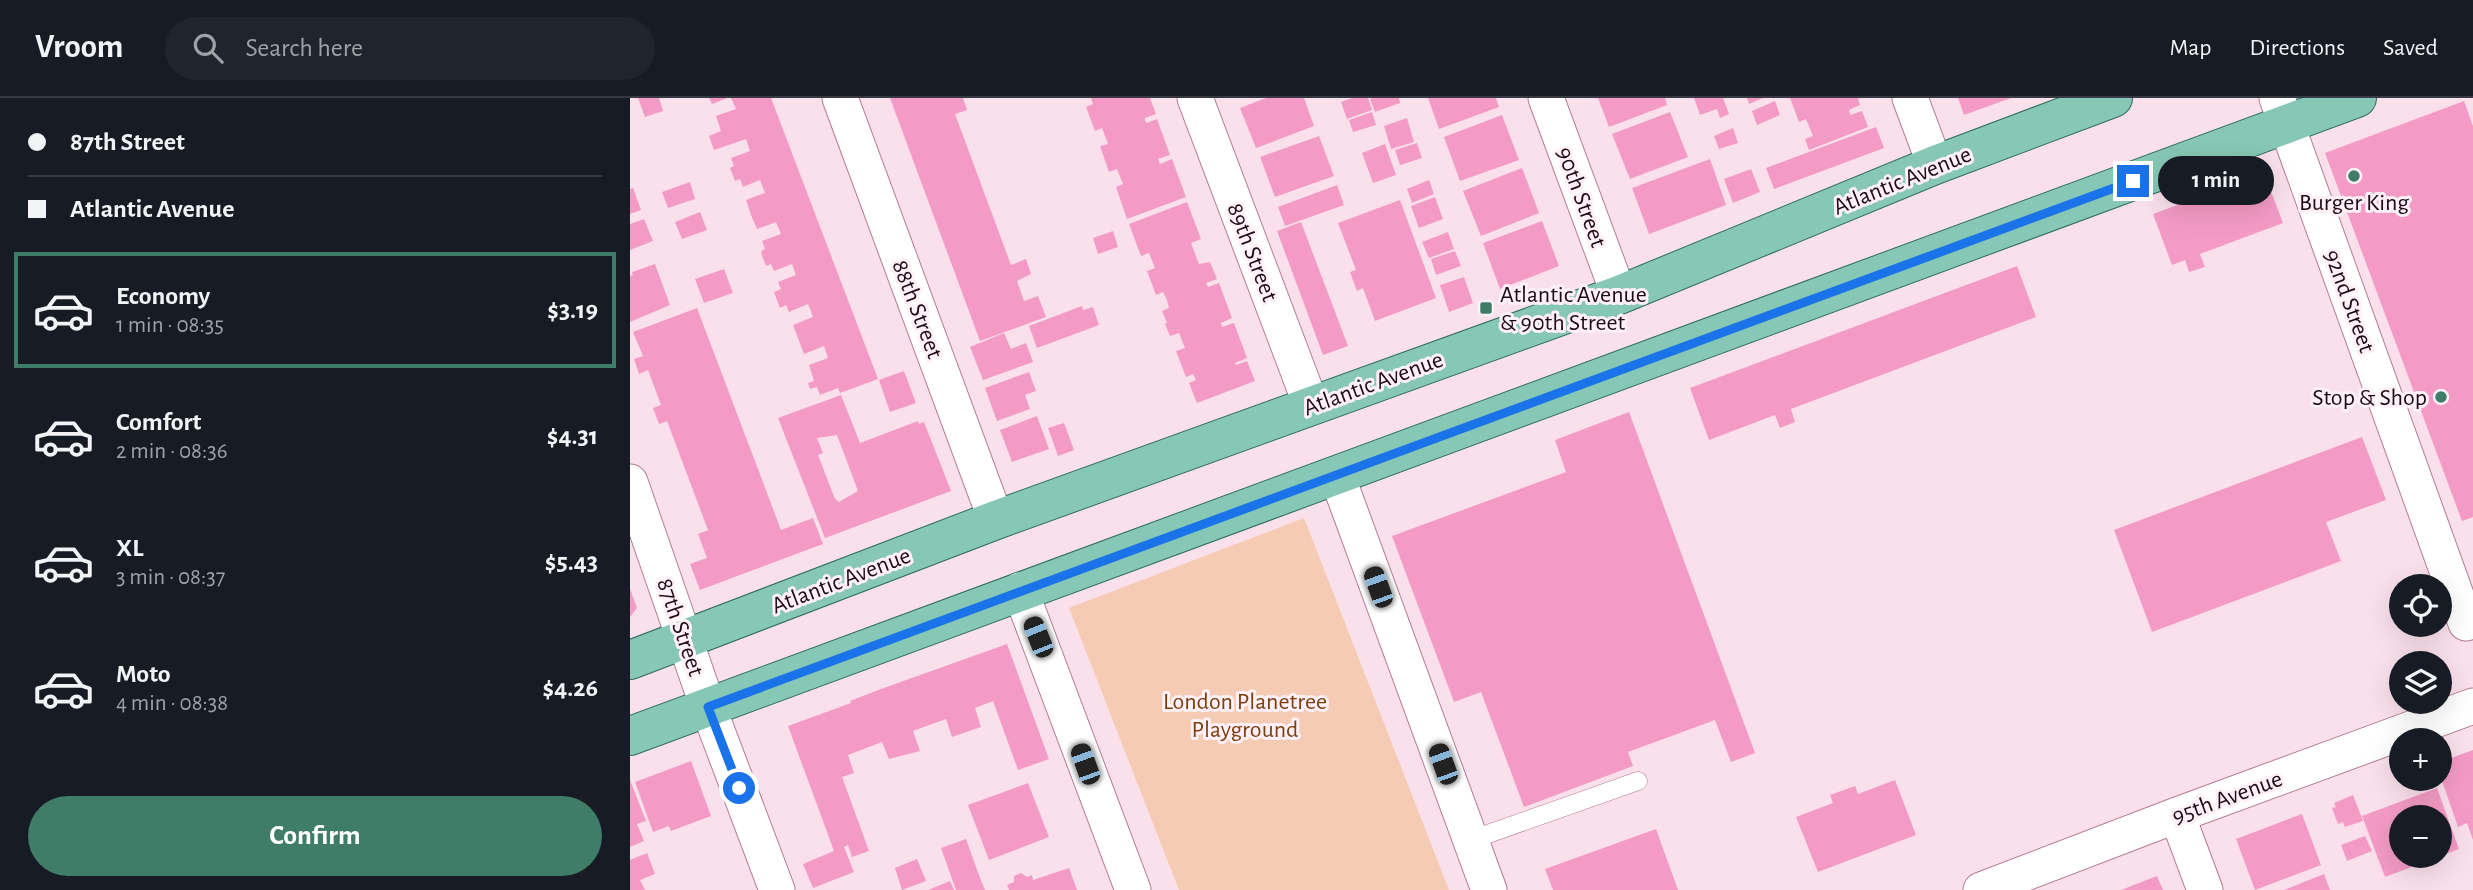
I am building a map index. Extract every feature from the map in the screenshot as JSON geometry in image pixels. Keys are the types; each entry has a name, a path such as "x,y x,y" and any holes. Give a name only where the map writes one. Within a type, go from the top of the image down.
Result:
{"main road":[{"path":"630,736 1020,590 1337,476 2281,111 2357,98"},
{"name":"Atlantic Avenue","path":"630,660 996,520 1619,295 1935,165 2103,100"}],"street":[{"name":"88th Street","path":"839,98 996,520"},
{"name":"89th Street","path":"1195,98 1311,405"},
{"name":"90th Street","path":"1546,98 1619,295"},
{"path":"1910,98 1935,165"},
{"name":"92nd Street","path":"2281,111 2466,623"},
{"path":"1337,476 1489,890"},
{"name":"87th Street","path":"630,482 687,640 708,707 777,890"},
{"path":"1020,590 1133,890"},
{"name":"95th Avenue","path":"1982,890 2473,706"},
{"path":"2177,815 2205,890"}],"lane":[{"path":"1471,840 1638,781"}],"green space":[{"name":"London Planetree Playground","path":"1304,518 1449,890 1179,890 1069,608"}],"building":[{"path":"638,98 659,98 663,111 645,117"},
{"path":"709,98 727,98 712,104"},
{"path":"731,98 771,98 878,379 840,393 838,388 820,395 817,387 810,389 808,383 814,381 809,365 828,358 824,346 804,354 793,325 813,317 808,304 789,312 786,305 780,308 774,292 781,289 778,282 796,275 792,264 774,271 771,264 766,266 762,256 761,251 765,249 762,241 781,234 776,222 757,229 751,215 746,200 765,193 760,180 743,187 740,179 735,181 730,168 734,166 731,158 750,151 746,139 714,150 709,136 721,131 716,116 736,109"},
{"path":"890,98 963,98 967,110 955,114 1011,265 1026,259 1031,274 1017,281 1024,301 1038,296 1046,317 980,341"},
{"path":"1091,98 1150,98 1156,114 1145,118 1145,121 1147,123 1157,119 1170,155 1158,159 1160,164 1172,159 1186,197 1127,219 1116,187 1123,184 1117,169 1109,172 1100,146 1108,144 1102,128 1095,131 1086,107 1093,104"},
{"path":"1266,98 1304,98 1314,126 1256,148 1240,108"},
{"path":"1352,98 1368,98 1372,110 1347,119 1341,102"},
{"path":"1399,98 1400,103 1375,112 1370,99"},
{"path":"1428,98 1496,98 1499,107 1439,129"},
{"path":"1598,98 1665,98 1667,105 1609,127"},
{"path":"1694,98 1723,98 1729,114 1720,118 1717,109 1700,115"},
{"path":"1747,98 1763,98 1749,104"},
{"path":"1790,98 1858,98 1860,105 1849,110 1850,115 1862,111 1868,127 1809,150 1805,139 1813,136 1806,119 1799,122"},
{"path":"1958,98 2011,98 1964,115"},
{"path":"1775,101 1780,115 1757,125 1752,111"},
{"path":"2464,101 2473,126 2473,517 2462,521 2325,153"},
{"path":"1372,112 1376,125 1353,132 1349,120"},
{"path":"1670,112 1688,157 1630,179 1612,134"},
{"path":"1502,115 1519,160 1460,181 1444,137"},
{"path":"1407,118 1414,142 1391,149 1384,126"},
{"path":"1876,127 1884,148 1774,189 1766,168"},
{"path":"1733,128 1738,143 1719,149 1714,136"},
{"path":"1319,136 1334,176 1275,197 1260,157"},
{"path":"1417,143 1422,158 1400,165 1395,150"},
{"path":"1385,144 1396,175 1373,183 1362,153"},
{"path":"1710,159 1726,205 1649,234 1632,188"},
{"path":"1522,168 1539,213 1481,236 1463,191"},
{"path":"1751,169 1760,192 1733,203 1724,179"},
{"path":"2264,173 2283,223 2200,254 2205,267 2189,272 2185,260 2172,265 2153,214"},
{"path":"1429,180 1434,194 1412,203 1407,189"},
{"path":"690,182 695,199 668,208 662,192"},
{"path":"1337,185 1344,205 1285,226 1278,207"},
{"path":"633,188 641,210 630,214 630,189"},
{"path":"1435,197 1443,219 1419,228 1411,206"},
{"path":"1400,200 1436,298 1375,321 1363,288 1357,291 1350,272 1356,270 1338,223"},
{"path":"1187,202 1201,239 1191,243 1199,264 1210,262 1217,279 1206,283 1208,287 1219,283 1232,318 1221,323 1222,327 1234,323 1247,358 1235,363 1236,365 1247,361 1255,381 1197,403 1189,383 1196,380 1193,374 1186,377 1176,351 1185,348 1179,333 1170,336 1165,324 1167,323 1162,311 1169,308 1167,300 1163,292 1156,295 1147,271 1155,268 1149,253 1141,256 1129,224"},
{"path":"700,212 707,230 682,239 675,222"},
{"path":"644,219 653,241 630,250 630,224"},
{"path":"1542,221 1559,266 1500,289 1483,243"},
{"path":"1301,222 1348,346 1323,355 1277,231"},
{"path":"1113,231 1118,247 1098,254 1093,238"},
{"path":"1448,232 1454,249 1429,258 1422,242"},
{"path":"1455,251 1461,266 1436,275 1431,259"},
{"path":"655,264 670,305 630,322 630,276 633,275 632,272"},
{"path":"2017,266 2036,317 1791,409 1795,422 1780,428 1775,415 1709,440 1690,388"},
{"path":"724,269 733,293 704,303 695,279"},
{"path":"1464,277 1473,303 1449,312 1440,285"},
{"path":"1082,306 1083,310 1093,307 1099,325 1037,348 1029,326"},
{"path":"697,308 781,530 813,518 823,544 700,590 690,564 707,558 698,534 708,530 667,421 659,424 653,408 661,405 648,370 639,374 634,359 643,356 633,332"},
{"path":"1004,333 1011,349 1026,343 1033,362 983,380 970,347"},
{"path":"904,371 916,403 890,412 879,380"},
{"path":"1029,372 1036,391 1025,395 1030,409 997,421 985,388"},
{"path":"841,395 860,443 918,421 919,424 924,422 951,491 825,538 778,418","holes":["837,435 858,491 839,502 835,499 818,455 823,453 817,438"]},
{"path":"1629,412 1755,753 1731,762 1715,720 1628,752 1633,766 1524,807 1481,692 1454,702 1392,536 1566,472 1555,440"},
{"path":"1037,416 1049,449 1012,462 1000,430"},
{"path":"1064,423 1074,450 1058,456 1048,428"},
{"path":"2362,437 2386,500 2326,522 2341,561 2152,632 2114,530"},
{"path":"630,589 637,608 630,617"},
{"path":"1007,644 1049,759 1018,770 993,701 975,708 981,727 952,737 946,719 913,731 920,751 889,759 882,742 848,755 854,773 842,777 869,851 852,857 848,845 844,847 854,872 813,888 803,864 834,851 788,726"},
{"path":"2473,750 2473,840 2467,823 2458,827 2446,791 2452,791 2452,758"},
{"path":"691,761 711,816 671,831 669,826 653,832 635,782"},
{"path":"630,780 646,821 637,824 644,841 630,847"},
{"path":"1895,780 1916,835 1818,872 1796,817 1833,803 1830,795 1855,786 1858,794"},
{"path":"1028,783 1049,837 989,860 968,805"},
{"path":"2429,791 2438,791 2443,805 2391,805"},
{"path":"2353,795 2363,821 2345,827 2343,822 2338,824 2332,808 2336,807 2334,803"},
{"path":"2389,806 2389,868 2409,868 2385,877 2362,816"},
{"path":"2302,814 2321,865 2255,890 2236,839"},
{"path":"1656,829 1678,890 1553,890 1545,869"},
{"path":"2452,830 2459,849 2452,852"},
{"path":"2365,836 2372,851 2347,861 2341,845"},
{"path":"966,839 985,890 956,890 941,848"},
{"path":"647,853 655,874 640,880 645,890 630,890 630,860"},
{"path":"917,859 926,881 902,890 895,868"},
{"path":"1069,868 1077,890 1009,890 1007,885 1014,882 1014,876 1021,873 1027,877 1032,875 1033,880"},
{"path":"2324,874 2330,890 2284,890"},
{"path":"2157,876 2163,890 2121,890"},
{"path":"950,881 954,890 928,890"}],"place":[{"name":"Burger King","path":"2354,176"},
{"name":"Atlantic Avenue & 90th Street","path":"1486,308"},
{"name":"Stop & Shop","path":"2441,397"}],"route":[{"path":"739,788 708,707 2133,181"}]}
